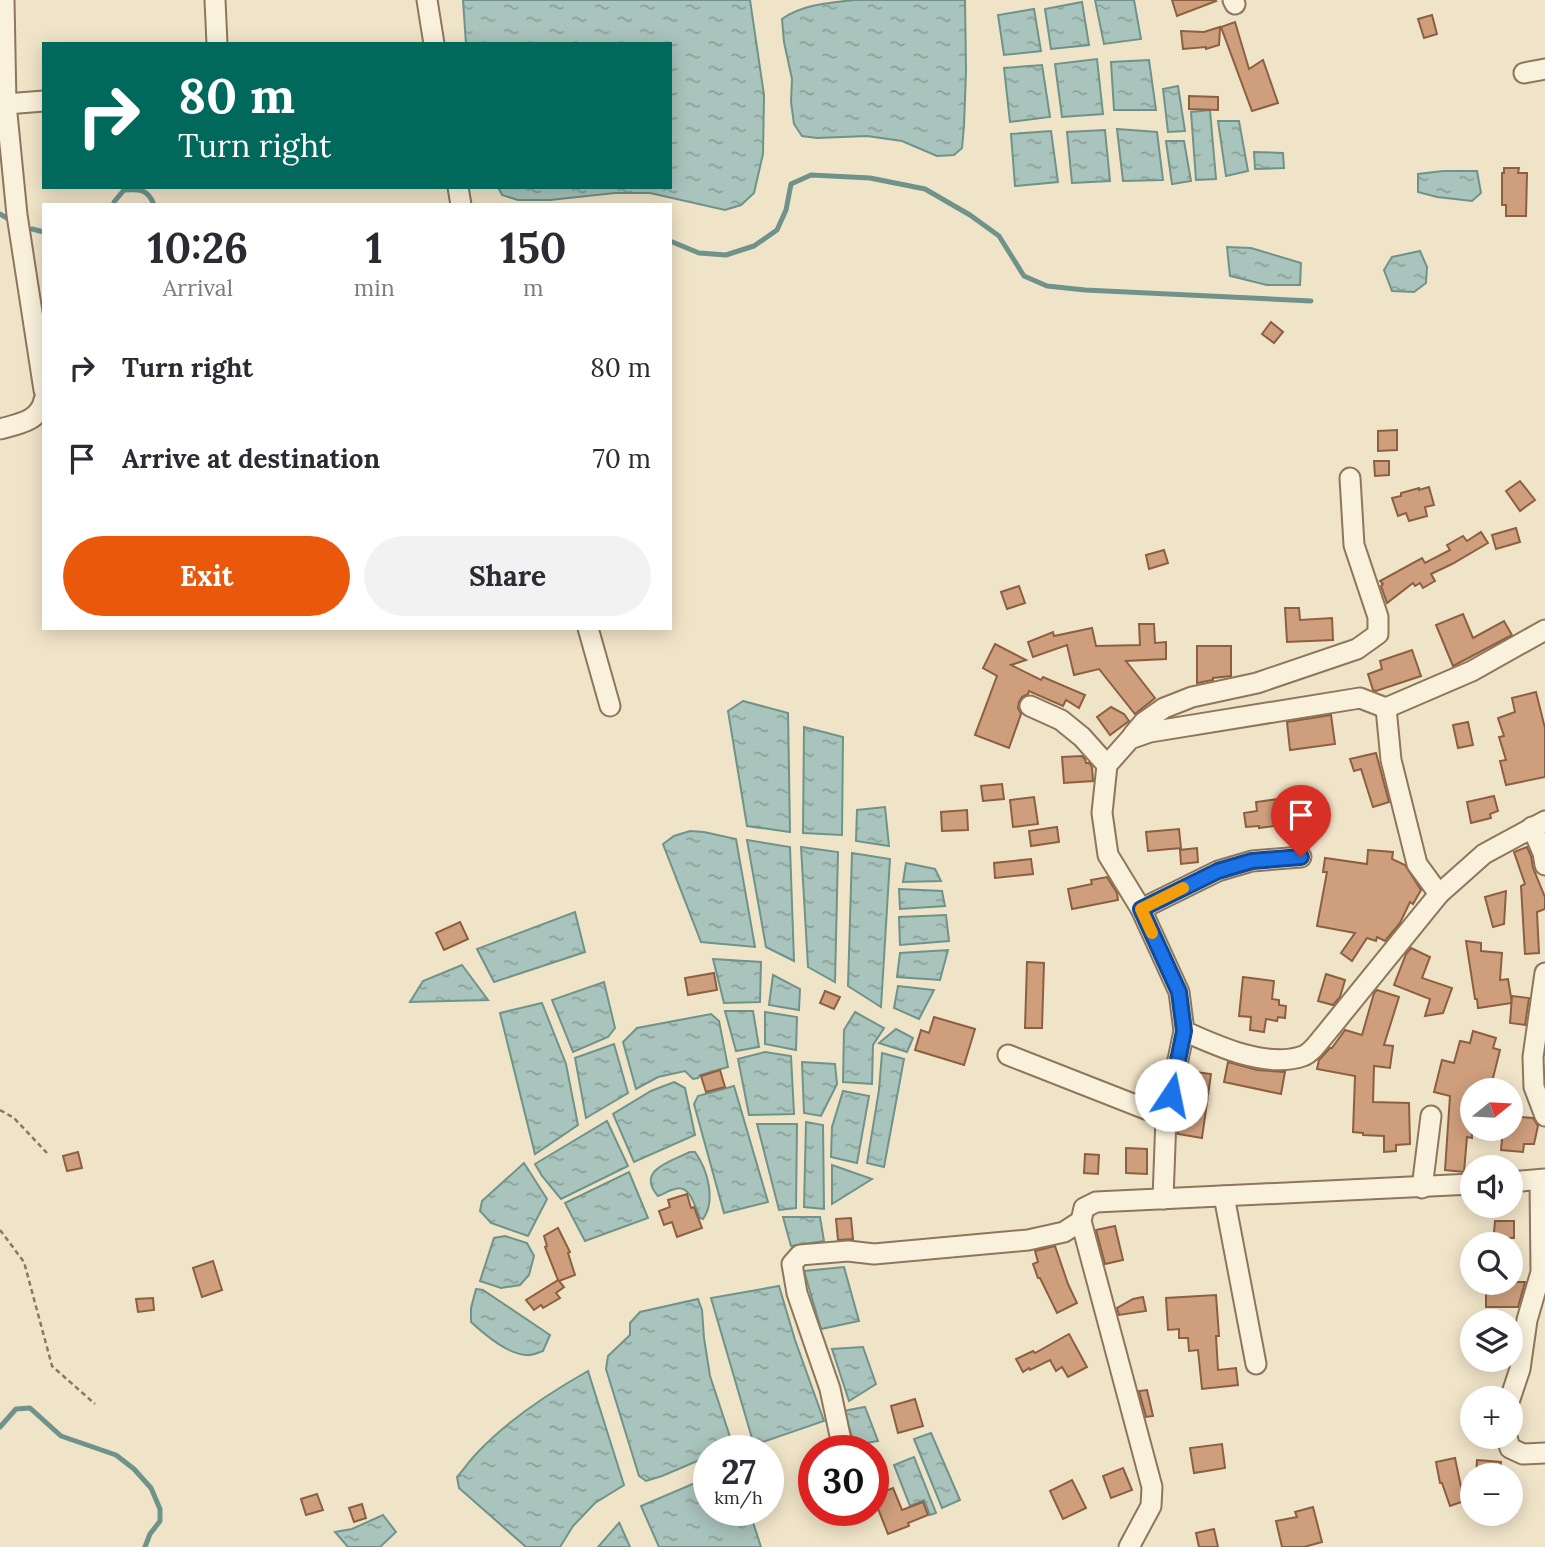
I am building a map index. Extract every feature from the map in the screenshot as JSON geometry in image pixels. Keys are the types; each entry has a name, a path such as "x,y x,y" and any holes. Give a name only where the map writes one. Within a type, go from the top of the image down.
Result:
{"street":[{"path":"4,0 6,103 17,215 42,377"},
{"path":"215,0 217,42"},
{"path":"427,0 434,42"},
{"path":"1524,73 1545,69"},
{"path":"6,103 42,101"},
{"path":"0,429 33,419 42,409"},
{"path":"1163,1199 1166,1117 1184,1031 1179,992 1141,909 1108,855 1102,813 1107,765 1144,722 1164,708 1192,697 1257,683 1357,649 1378,634 1378,617 1354,545 1350,478"},
{"path":"589,630 610,706"},
{"path":"1130,739 1150,732 1360,698 1386,708 1472,671 1545,630"},
{"path":"1030,706 1061,720 1082,737 1107,765"},
{"path":"1386,708 1391,760 1417,864 1439,894"},
{"path":"1184,1031 1215,1045 1251,1056 1283,1060 1306,1056 1439,894 1484,854 1539,824 1545,865"},
{"path":"1141,909 1218,871 1252,861 1301,857"},
{"path":"1545,973 1533,1057 1534,1087 1545,1116"},
{"path":"1008,1055 1166,1117"},
{"path":"1422,1188 1431,1116"},
{"path":"1514,1386 1520,1369 1527,1320 1541,1272 1542,1179 1523,1181"},
{"path":"1129,1547 1151,1506 1152,1487 1082,1221 1084,1208 1096,1202 1460,1185"},
{"path":"1224,1196 1256,1364"},
{"path":"840,1435 830,1389 797,1293 792,1264 800,1255 848,1251 874,1254 1028,1240 1064,1232 1082,1221"},
{"path":"1512,1449 1523,1454 1545,1454"}],"path":[{"path":"0,1110 14,1118 47,1153"},
{"path":"0,1230 24,1262 52,1366 95,1404"}],"water":[{"path":"463,0 750,0 764,95 763,154 754,193 741,205 725,210 650,193 615,193 550,200 518,200 502,195 499,189 672,189 672,42 466,42"},
{"path":"855,0 965,0 964,126 962,148 954,155 937,156 902,141 867,136 802,136 794,124 792,79 782,19 808,7"},
{"path":"1095,0 1134,0 1141,39 1104,44"},
{"path":"1082,2 1089,45 1051,49 1045,9"},
{"path":"1034,9 1041,51 1004,55 998,15"},
{"path":"1097,59 1103,114 1062,117 1055,64"},
{"path":"1149,60 1156,110 1114,110 1111,62"},
{"path":"1042,65 1050,117 1010,122 1004,68"},
{"path":"1178,86 1185,131 1168,132 1163,89"},
{"path":"1210,110 1216,179 1196,180 1191,112"},
{"path":"1218,121 1239,121 1248,171 1226,176"},
{"path":"1117,129 1157,132 1163,180 1123,181"},
{"path":"1105,130 1110,181 1072,183 1067,132"},
{"path":"1051,131 1058,182 1015,186 1011,134"},
{"path":"1166,141 1184,141 1191,181 1172,184"},
{"path":"1254,152 1283,153 1284,168 1255,169"},
{"path":"1477,171 1481,193 1472,201 1418,192 1418,174"},
{"path":"1227,247 1251,248 1301,263 1300,285 1267,285 1230,276"},
{"path":"1420,251 1427,267 1426,283 1414,292 1392,291 1384,270 1392,257"},
{"path":"743,701 788,713 790,832 747,826 728,711"},
{"path":"804,727 843,737 842,835 803,833"},
{"path":"885,807 889,846 856,841 857,810"},
{"path":"690,831 736,839 755,947 701,942 663,844 674,836"},
{"path":"747,840 790,847 794,961 766,947"},
{"path":"801,847 838,852 835,982 808,967"},
{"path":"852,853 890,859 881,1007 848,986"},
{"path":"906,863 935,869 941,881 903,882"},
{"path":"899,889 942,891 945,906 900,909"},
{"path":"575,912 585,952 494,982 477,949"},
{"path":"946,915 949,941 900,945 899,917"},
{"path":"948,950 940,980 897,977 900,953"},
{"path":"713,959 761,962 760,1002 724,1003"},
{"path":"462,965 488,1000 410,1002 423,981"},
{"path":"773,975 800,989 799,1010 769,1005"},
{"path":"604,982 615,1028 608,1037 573,1052 552,1000"},
{"path":"898,986 934,990 919,1019 894,1008"},
{"path":"542,1003 566,1064 578,1125 535,1154 500,1013"},
{"path":"725,1011 753,1011 759,1047 736,1051"},
{"path":"765,1012 797,1017 796,1050 765,1044"},
{"path":"855,1012 884,1028 873,1045 872,1084 843,1082 844,1030"},
{"path":"711,1014 719,1021 728,1067 693,1079 685,1071 658,1077 636,1089 623,1042 637,1028"},
{"path":"896,1029 913,1038 907,1052 879,1043"},
{"path":"614,1044 628,1093 586,1118 575,1058"},
{"path":"765,1052 791,1056 794,1114 749,1115 738,1059"},
{"path":"882,1053 904,1059 884,1167 867,1163"},
{"path":"802,1062 835,1064 837,1084 821,1116 804,1113"},
{"path":"674,1082 685,1088 695,1135 634,1162 613,1114 651,1091"},
{"path":"734,1086 768,1202 724,1213 694,1104 698,1096"},
{"path":"843,1091 869,1096 857,1163 831,1157 832,1127"},
{"path":"607,1121 628,1166 561,1199 535,1164"},
{"path":"806,1122 823,1125 824,1209 804,1207"},
{"path":"757,1124 797,1124 796,1208 779,1210"},
{"path":"695,1152 700,1159 709,1186 709,1203 703,1219 685,1190 680,1188 658,1196 652,1187 653,1173 666,1163"},
{"path":"524,1163 547,1199 528,1236 491,1223 480,1211 482,1201"},
{"path":"832,1165 872,1179 832,1204"},
{"path":"629,1172 648,1218 585,1241 565,1203"},
{"path":"783,1217 820,1217 824,1241 791,1246"},
{"path":"505,1236 527,1243 534,1256 529,1275 520,1285 501,1288 480,1281 494,1238"},
{"path":"844,1267 859,1321 821,1329 804,1271"},
{"path":"779,1286 824,1421 783,1435 751,1435 711,1298"},
{"path":"476,1289 483,1290 550,1335 543,1351 528,1355 511,1351 496,1343 471,1322"},
{"path":"698,1299 702,1310 710,1376 729,1435 693,1435 693,1463 646,1481 639,1476 606,1369 608,1356 630,1335 630,1323 640,1312"},
{"path":"863,1347 876,1384 849,1401 832,1349"},
{"path":"588,1371 624,1485 595,1503 573,1526 560,1547 526,1547 459,1488 457,1477 490,1440 516,1418"},
{"path":"865,1407 876,1435 851,1435 843,1411"},
{"path":"931,1433 960,1500 942,1508 914,1439"},
{"path":"914,1457 936,1513 930,1515 924,1500 910,1506 894,1465"},
{"path":"693,1484 693,1526 754,1526 761,1547 659,1547 641,1506"},
{"path":"383,1515 396,1532 380,1547 348,1547 335,1532 352,1529"},
{"path":"619,1523 630,1547 598,1547"}],"building":[{"path":"1172,0 1215,0 1216,1 1177,16"},
{"path":"1432,15 1437,34 1424,38 1418,19"},
{"path":"1235,22 1249,69 1263,60 1278,103 1252,111 1221,27"},
{"path":"1220,27 1219,45 1206,49 1183,49 1181,31 1204,32"},
{"path":"1189,96 1218,97 1218,110 1189,109"},
{"path":"1504,168 1519,168 1518,173 1527,173 1526,216 1506,216 1506,205 1502,205"},
{"path":"1271,322 1283,332 1274,343 1262,334"},
{"path":"1397,430 1397,450 1378,451 1378,431"},
{"path":"1374,461 1389,461 1389,475 1375,476"},
{"path":"1520,481 1535,500 1520,511 1506,491"},
{"path":"1429,487 1434,505 1425,507 1427,516 1409,521 1406,513 1398,516 1392,498 1401,496 1401,493"},
{"path":"1516,528 1520,542 1496,549 1492,535"},
{"path":"1481,532 1488,543 1431,574 1435,581 1423,588 1420,583 1415,586 1413,583 1387,603 1380,581 1422,558 1425,563 1450,550 1447,545 1463,536 1467,541"},
{"path":"1164,550 1168,563 1149,569 1146,555"},
{"path":"1019,586 1025,603 1007,609 1001,592"},
{"path":"1285,608 1299,608 1300,620 1332,618 1333,640 1287,642"},
{"path":"1463,614 1473,638 1504,621 1512,635 1453,666 1436,625"},
{"path":"1139,624 1154,624 1155,643 1166,642 1166,659 1126,661 1155,698 1135,714 1099,669 1074,675 1067,645 1033,657 1028,642 1053,632 1054,636 1092,628 1096,646 1140,645"},
{"path":"995,644 1026,660 1011,665 1041,680 1043,677 1085,695 1079,708 1066,700 1063,706 1029,691 1019,702 1021,714 1009,748 975,735 997,676 983,668"},
{"path":"1197,646 1231,646 1231,676 1197,683"},
{"path":"1412,650 1421,676 1373,690 1368,674 1382,669 1380,661"},
{"path":"1536,692 1545,728 1545,777 1506,785 1500,761 1506,760 1499,737 1504,736 1498,718 1515,712 1512,698"},
{"path":"1111,707 1124,714 1129,721 1110,735 1097,717"},
{"path":"1331,715 1335,744 1290,750 1287,722"},
{"path":"1468,722 1473,745 1458,748 1453,725"},
{"path":"1376,753 1389,802 1373,807 1361,769 1354,771 1350,759"},
{"path":"1082,756 1092,767 1093,781 1064,783 1062,757"},
{"path":"1002,784 1004,799 983,801 981,786"},
{"path":"1494,796 1498,811 1490,814 1491,818 1471,823 1467,802"},
{"path":"1034,797 1038,824 1013,827 1010,800"},
{"path":"1286,798 1290,824 1246,827 1244,813 1257,811 1256,802"},
{"path":"967,810 968,830 942,831 941,812"},
{"path":"1057,827 1059,842 1031,846 1029,831"},
{"path":"1179,829 1181,848 1148,851 1146,832"},
{"path":"1527,847 1545,897 1545,909 1537,912 1539,953 1525,954 1521,886 1525,884 1514,852"},
{"path":"1197,848 1198,862 1181,864 1180,850"},
{"path":"1368,850 1393,852 1392,859 1405,865 1421,890 1385,941 1377,937 1376,941 1367,938 1352,961 1341,953 1355,933 1317,926 1327,872 1323,872 1325,858 1367,864"},
{"path":"1031,859 1033,874 995,878 994,863"},
{"path":"1107,877 1117,893 1118,900 1072,909 1068,889 1092,884 1091,880"},
{"path":"1506,891 1504,924 1493,927 1485,897"},
{"path":"460,922 468,939 444,950 436,933"},
{"path":"1466,941 1481,943 1481,951 1502,953 1500,980 1508,979 1512,1003 1478,1008"},
{"path":"1411,948 1430,957 1422,978 1452,988 1443,1013 1425,1016 1430,999 1394,985"},
{"path":"1027,962 1044,963 1042,1028 1025,1028"},
{"path":"714,973 717,990 688,995 685,978"},
{"path":"1326,974 1345,980 1340,997 1333,1005 1318,1001"},
{"path":"1243,977 1274,981 1272,999 1279,1000 1279,1005 1286,1006 1285,1018 1278,1017 1277,1021 1266,1019 1264,1032 1250,1030 1251,1017 1239,1016"},
{"path":"1377,990 1399,997 1384,1045 1393,1046 1390,1068 1374,1066 1373,1102 1409,1103 1410,1144 1396,1145 1396,1151 1384,1152 1384,1136 1353,1132 1355,1076 1317,1069 1319,1060 1345,1030 1362,1035"},
{"path":"825,991 840,997 834,1009 820,1003"},
{"path":"1512,996 1529,998 1525,1025 1510,1023"},
{"path":"934,1017 975,1029 964,1065 915,1050 921,1030 929,1033"},
{"path":"1473,1031 1496,1038 1493,1048 1500,1050 1493,1078 1460,1078 1460,1141 1467,1141 1465,1155 1460,1155 1460,1172 1445,1170 1450,1096 1434,1092 1442,1060 1454,1063 1460,1041 1470,1043"},
{"path":"1228,1062 1257,1070 1285,1072 1281,1094 1224,1082"},
{"path":"720,1070 725,1087 706,1092 701,1076"},
{"path":"1188,1071 1211,1074 1202,1138 1178,1134 1178,1118"},
{"path":"1523,1117 1533,1118 1538,1126 1534,1144 1524,1144 1523,1152 1501,1150 1502,1141 1523,1141"},
{"path":"1126,1148 1147,1149 1147,1174 1126,1173"},
{"path":"78,1152 82,1168 67,1171 63,1156"},
{"path":"1085,1154 1099,1155 1098,1174 1084,1173"},
{"path":"687,1194 702,1228 677,1237 672,1222 664,1225 659,1211 670,1207 668,1200"},
{"path":"851,1218 853,1239 838,1240 836,1219"},
{"path":"1495,1221 1514,1221 1514,1232 1494,1232"},
{"path":"1115,1226 1123,1260 1105,1264 1096,1230"},
{"path":"558,1228 570,1252 568,1253 575,1275 559,1281 564,1287 556,1293 560,1298 534,1310 526,1300 558,1280 545,1247 544,1236"},
{"path":"1055,1246 1077,1303 1057,1313 1033,1264 1038,1262 1035,1251"},
{"path":"213,1261 222,1290 202,1297 193,1268"},
{"path":"1216,1295 1218,1370 1236,1368 1238,1385 1202,1389 1198,1350 1189,1351 1188,1338 1179,1338 1179,1329 1168,1330 1166,1298"},
{"path":"1486,1295 1521,1295 1518,1307 1486,1307"},
{"path":"1143,1297 1146,1311 1119,1315 1117,1308"},
{"path":"153,1298 154,1310 138,1312 136,1299"},
{"path":"1069,1334 1087,1367 1068,1377 1062,1367 1056,1371 1050,1360 1023,1372 1016,1359 1033,1351 1035,1353"},
{"path":"1147,1390 1153,1416 1146,1417 1139,1391"},
{"path":"915,1399 923,1426 898,1433 891,1406"},
{"path":"1222,1444 1225,1468 1194,1473 1190,1448"},
{"path":"1455,1458 1460,1482 1460,1502 1450,1506 1440,1483 1436,1462"},
{"path":"1477,1460 1501,1462 1501,1463 1477,1463"},
{"path":"1123,1468 1132,1490 1111,1498 1103,1476"},
{"path":"1072,1480 1086,1508 1063,1519 1050,1491"},
{"path":"893,1488 902,1510 923,1502 928,1515 888,1534 885,1526 889,1526 889,1490"},
{"path":"317,1494 323,1510 306,1515 301,1499"},
{"path":"362,1504 366,1518 354,1522 349,1508"},
{"path":"1313,1507 1322,1542 1304,1547 1282,1547 1276,1521 1297,1517 1295,1512"},
{"path":"1214,1529 1218,1547 1199,1547 1196,1533"}],"waterway":[{"path":"672,242 699,253 726,255 754,246 777,230 786,210 791,184 811,175 870,178 925,189 970,215 999,236 1024,276 1047,286 1311,301"},
{"path":"114,203 124,190 143,191 153,203"},
{"path":"0,214 12,221"},
{"path":"32,229 42,232"},
{"path":"0,1427 16,1409 30,1408 61,1436 116,1455 134,1469 151,1488 160,1509 160,1521 150,1534 145,1547"}],"slow traffic":[{"path":"1152,933 1141,909 1183,888"}],"route":[{"path":"1171,1095 1184,1031 1179,992 1141,909 1218,871 1252,861 1301,857"}]}
